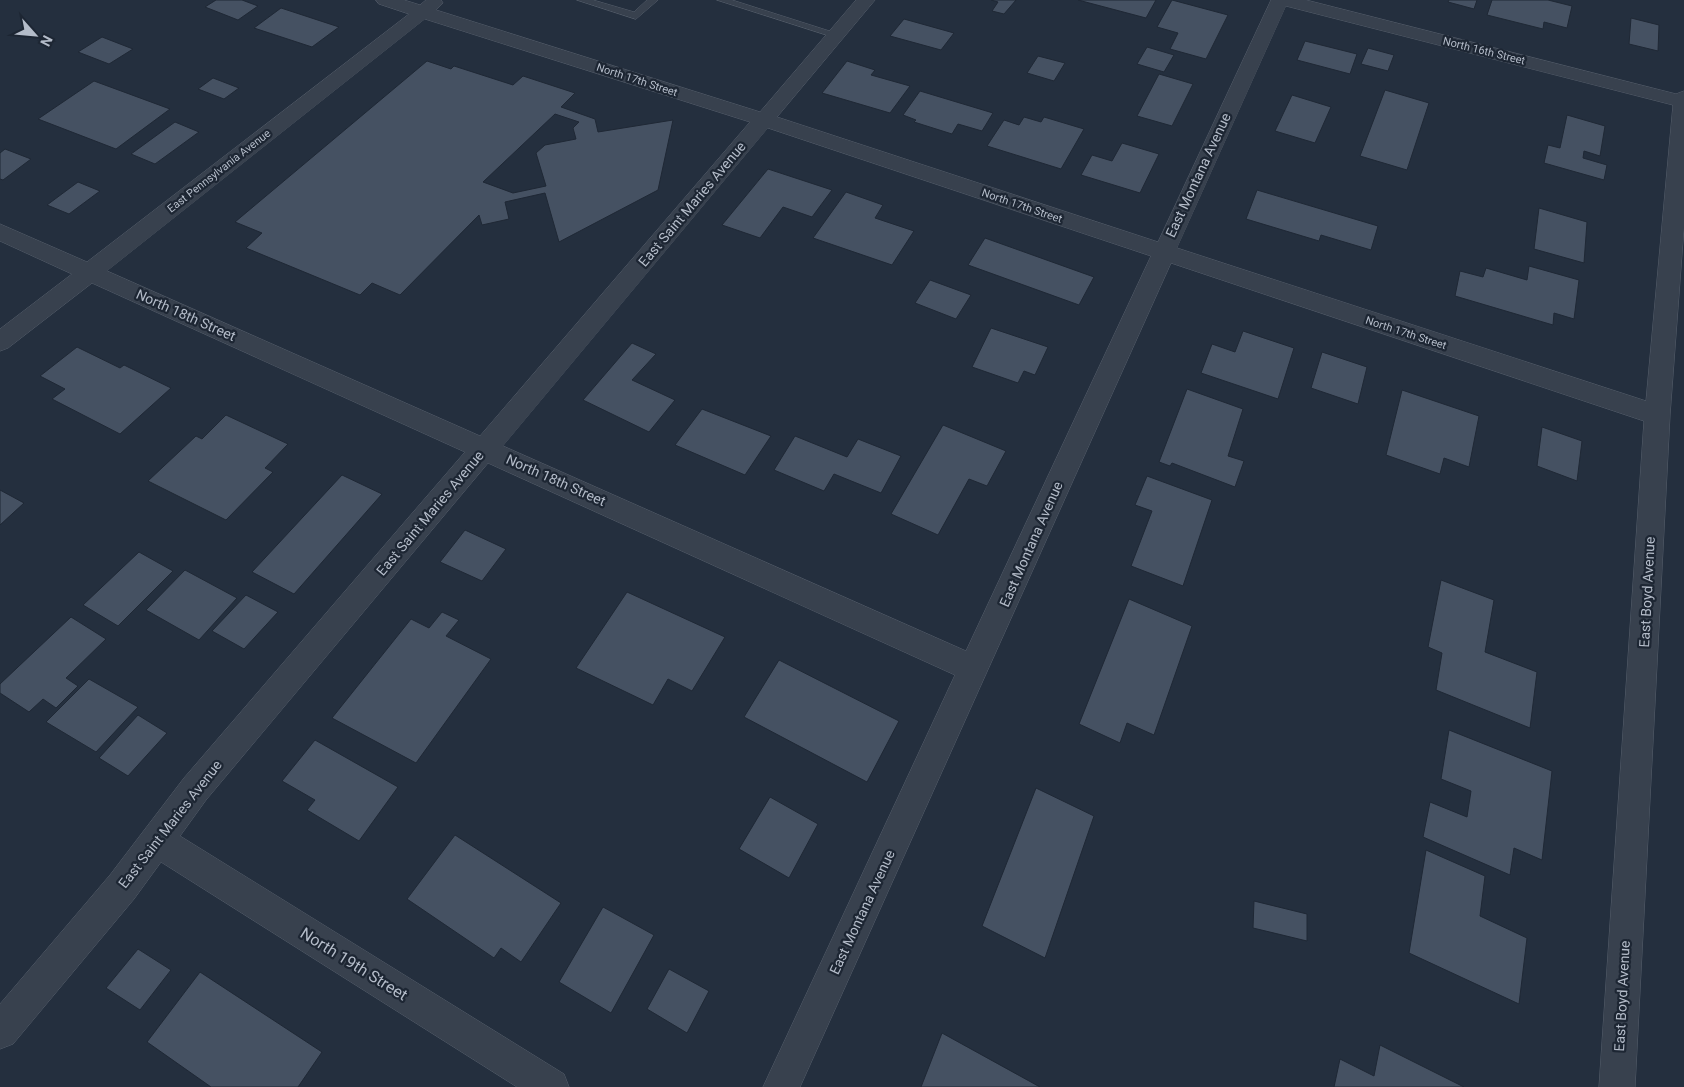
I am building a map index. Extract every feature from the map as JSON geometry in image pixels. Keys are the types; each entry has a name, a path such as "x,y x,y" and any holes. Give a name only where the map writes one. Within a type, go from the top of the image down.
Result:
{"street":[{"name":"North 17th Street","path":"385,0 431,6 1162,253 1657,415"},
{"name":"East Saint Maries Avenue","path":"0,1031 122,887 201,781 866,0"},
{"name":"East Montana Avenue","path":"781,1087 974,669 1162,253 1280,0"},
{"name":"North 16th Street","path":"1284,0 1684,102"},
{"name":"East Pennsylvania Avenue","path":"0,342 431,6"},
{"name":"East Boyd Avenue","path":"1617,1087 1657,415 1684,97"},
{"name":"North 18th Street","path":"0,232 974,669"},
{"name":"North 19th Street","path":"156,840 551,1087"}],"lane":[{"path":"582,0 636,16 653,0"},
{"path":"722,0 837,35"}],"building":[{"path":"216,0 242,0 258,6 238,20 205,7"},
{"path":"991,0 1016,0 1004,14 992,11 998,2"},
{"path":"1078,0 1156,0 1146,18"},
{"path":"1172,0 1228,15 1206,59 1170,49 1178,33 1157,27"},
{"path":"1449,0 1477,0 1474,9 1448,2"},
{"path":"1492,0 1548,0 1572,6 1567,28 1544,22 1543,29 1487,15"},
{"path":"281,8 339,27 312,47 254,28"},
{"path":"1631,18 1659,25 1658,51 1629,44"},
{"path":"904,19 954,33 941,50 890,36"},
{"path":"102,37 133,49 109,64 78,52"},
{"path":"1305,41 1357,54 1350,74 1297,60"},
{"path":"1147,47 1174,55 1164,72 1137,64"},
{"path":"1368,48 1394,55 1388,71 1361,64"},
{"path":"1038,56 1065,63 1054,81 1027,73"},
{"path":"427,61 451,69 454,66 513,85 523,76 575,93 561,107 595,119 598,132 673,120 658,190 559,242 545,193 505,202 509,219 482,225 479,215 400,295 372,283 360,295 246,248 262,233 235,222","holes":["555,114 579,122 573,128 576,139 545,145 536,153 546,186 513,193 483,182"]},
{"path":"847,61 875,70 871,75 910,86 890,113 822,93"},
{"path":"1159,74 1193,84 1172,126 1137,116"},
{"path":"213,78 239,88 224,99 198,89"},
{"path":"94,81 170,109 116,149 38,119"},
{"path":"1385,90 1429,103 1407,170 1360,156"},
{"path":"920,91 993,113 982,131 958,124 952,134 914,122 916,120 903,115"},
{"path":"1292,95 1331,107 1315,143 1275,131"},
{"path":"1567,115 1605,126 1600,156 1584,151 1583,158 1607,165 1604,180 1544,163 1548,145 1560,148"},
{"path":"1024,117 1041,122 1044,117 1084,129 1061,169 987,146 1004,120 1019,125"},
{"path":"175,122 199,132 155,164 131,154"},
{"path":"1122,143 1159,154 1140,193 1081,175 1092,155 1112,161"},
{"path":"5,149 31,159 3,180 0,179 0,153"},
{"path":"768,169 832,190 812,217 783,207 760,238 722,225"},
{"path":"78,182 100,191 69,214 47,205"},
{"path":"1257,190 1378,226 1371,250 1321,235 1319,241 1246,219"},
{"path":"846,192 883,205 875,218 914,231 892,265 813,238"},
{"path":"1539,208 1587,222 1584,263 1534,249"},
{"path":"985,238 1094,277 1079,305 968,265"},
{"path":"1529,266 1579,280 1574,319 1554,313 1553,325 1455,296 1460,271 1483,277 1486,268 1527,280"},
{"path":"930,280 971,295 956,319 915,303"},
{"path":"991,328 1048,347 1035,375 1024,371 1018,383 972,367"},
{"path":"1243,331 1294,348 1278,399 1201,373 1212,344 1235,352"},
{"path":"632,343 656,354 632,380 675,400 649,432 583,400"},
{"path":"77,347 120,368 124,365 171,388 120,434 52,399 65,389 40,376"},
{"path":"1322,352 1367,367 1358,404 1311,388"},
{"path":"1187,389 1243,409 1228,456 1244,461 1235,487 1172,463 1170,466 1159,462"},
{"path":"1402,390 1479,416 1469,467 1444,458 1440,474 1386,455"},
{"path":"702,409 771,436 745,475 675,445"},
{"path":"226,415 288,444 265,468 273,472 226,520 148,481 196,436 202,439"},
{"path":"943,425 1006,451 987,486 969,479 938,535 891,514"},
{"path":"1542,427 1582,441 1577,481 1537,466"},
{"path":"795,436 847,457 858,439 901,456 881,493 834,474 824,491 774,470"},
{"path":"342,475 382,494 294,594 252,572"},
{"path":"1147,476 1212,500 1183,586 1131,566 1152,511 1135,505"},
{"path":"0,490 24,503 0,525"},
{"path":"465,530 506,549 482,581 440,562"},
{"path":"139,552 173,571 118,626 83,605"},
{"path":"185,570 237,598 199,640 146,610"},
{"path":"1441,580 1494,600 1485,652 1537,672 1530,728 1436,690 1442,653 1428,647"},
{"path":"627,592 725,637 692,691 668,679 653,705 576,668"},
{"path":"246,595 278,612 244,649 212,631"},
{"path":"1129,599 1192,626 1154,735 1127,723 1120,743 1079,724"},
{"path":"442,612 459,620 446,636 491,659 416,763 332,718 411,619 429,628"},
{"path":"71,617 106,639 66,678 78,686 56,708 43,699 29,712 0,693 0,684"},
{"path":"779,660 899,721 867,782 744,717"},
{"path":"89,679 138,707 96,752 46,722"},
{"path":"138,715 167,733 128,776 99,758"},
{"path":"1449,730 1552,771 1542,860 1514,848 1510,875 1423,837 1430,802 1467,817 1471,791 1441,779"},
{"path":"315,740 398,787 359,841 307,810 315,800 282,781"},
{"path":"1036,788 1094,816 1045,958 982,926"},
{"path":"770,797 818,824 789,878 739,849"},
{"path":"455,835 561,903 521,962 501,948 494,958 407,899"},
{"path":"1426,850 1485,876 1480,916 1527,938 1519,1004 1409,953"},
{"path":"1254,901 1307,914 1307,941 1253,928"},
{"path":"603,907 654,935 611,1013 559,982"},
{"path":"138,949 171,970 140,1010 106,988"},
{"path":"669,969 709,991 687,1033 647,1009"},
{"path":"200,972 322,1052 298,1087 211,1087 147,1042"},
{"path":"942,1033 1040,1087 921,1087"},
{"path":"1380,1045 1464,1087 1334,1087 1340,1059 1374,1076"}]}
